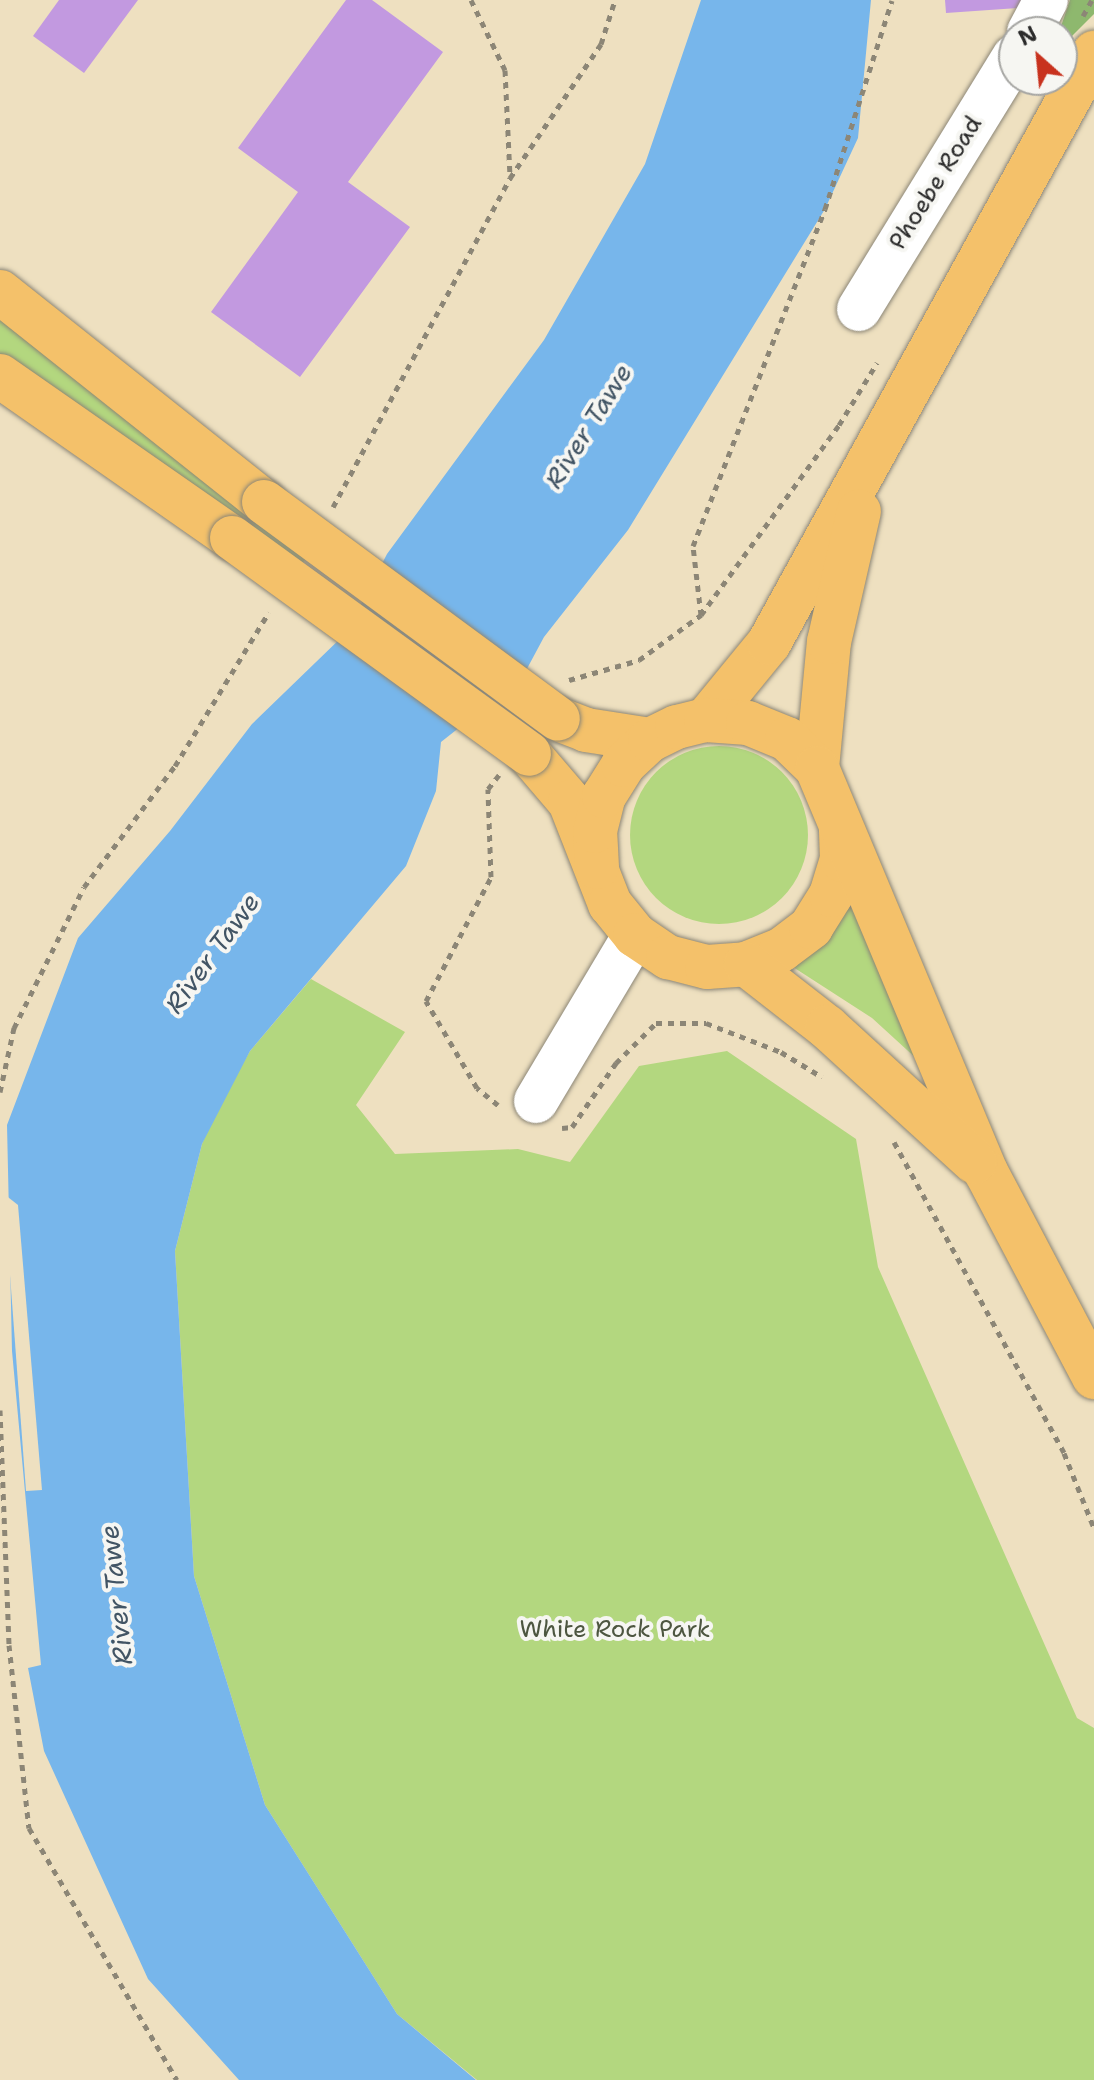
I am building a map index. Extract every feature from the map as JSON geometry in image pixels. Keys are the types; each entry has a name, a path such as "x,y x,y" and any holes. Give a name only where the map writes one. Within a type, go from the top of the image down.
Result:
{"main road":[{"path":"706,720 769,643 870,465 1094,53"},
{"path":"0,292 264,502 558,719 586,730 650,740"},
{"path":"0,376 232,538 529,754 570,802 610,904 635,935 668,957 707,967 746,964 781,950 811,927 831,895 842,860 841,822"},
{"path":"817,768 829,642 870,465"},
{"path":"597,867 595,831 604,796 623,765 650,740 706,720 748,723 787,739 817,768 986,1172 1094,1377"},
{"path":"746,964 827,1027 986,1172"}],"street":[{"name":"Phoebe Road","path":"859,309 998,83"},
{"path":"530,1115 635,935"}],"path":[{"path":"471,0 505,70 510,178"},
{"path":"701,615 693,546 825,209 892,0"},
{"path":"573,675 639,660 701,615 839,425 879,359"},
{"path":"488,789 491,877 426,1001 477,1088 530,1115 572,1127 616,1063 656,1023 706,1023 781,1052 829,1081"},
{"path":"891,1137 1064,1453 1094,1528"},
{"path":"0,1410 9,1645 29,1828 177,2080"}],"green space":[{"path":"1070,0 1094,0 1094,14 1078,30 1078,16 1064,16"},
{"path":"0,314 307,557 302,564 0,354"},
{"path":"719,746 753,753 782,772 801,801 808,835 801,869 782,898 753,917 719,924 685,917 656,898 637,869 630,835 637,801 656,772 685,753"},
{"path":"849,898 930,1071 872,1018 793,967"},
{"name":"White Rock Park","path":"311,979 405,1032 356,1105 395,1154 518,1149 570,1162 639,1066 727,1051 856,1139 878,1267 1077,1718 1094,1728 1094,2080 477,2080 397,2014 265,1805 194,1576 175,1251 202,1144 216,1110 250,1051"}],"water":[{"name":"River Tawe","path":"701,0 871,0 858,138 825,209 628,530 544,637 522,678 441,742 436,791 406,866 250,1051 202,1144 175,1251 194,1576 265,1805 397,2014 476,2080 239,2080 148,1979 44,1751 28,1668 41,1665 12,1351 7,1125 78,938 170,831 252,724 346,633 387,554 544,340 645,164"}],"pier":[{"path":"4,1194 18,1205 42,1490 26,1491"}],"building":[{"path":"59,0 138,0 84,73 33,36"},
{"path":"346,0 372,0 443,52 348,182 410,227 300,377 211,312 298,192 238,148"},
{"path":"945,0 1032,0 1033,7 946,13"}]}
